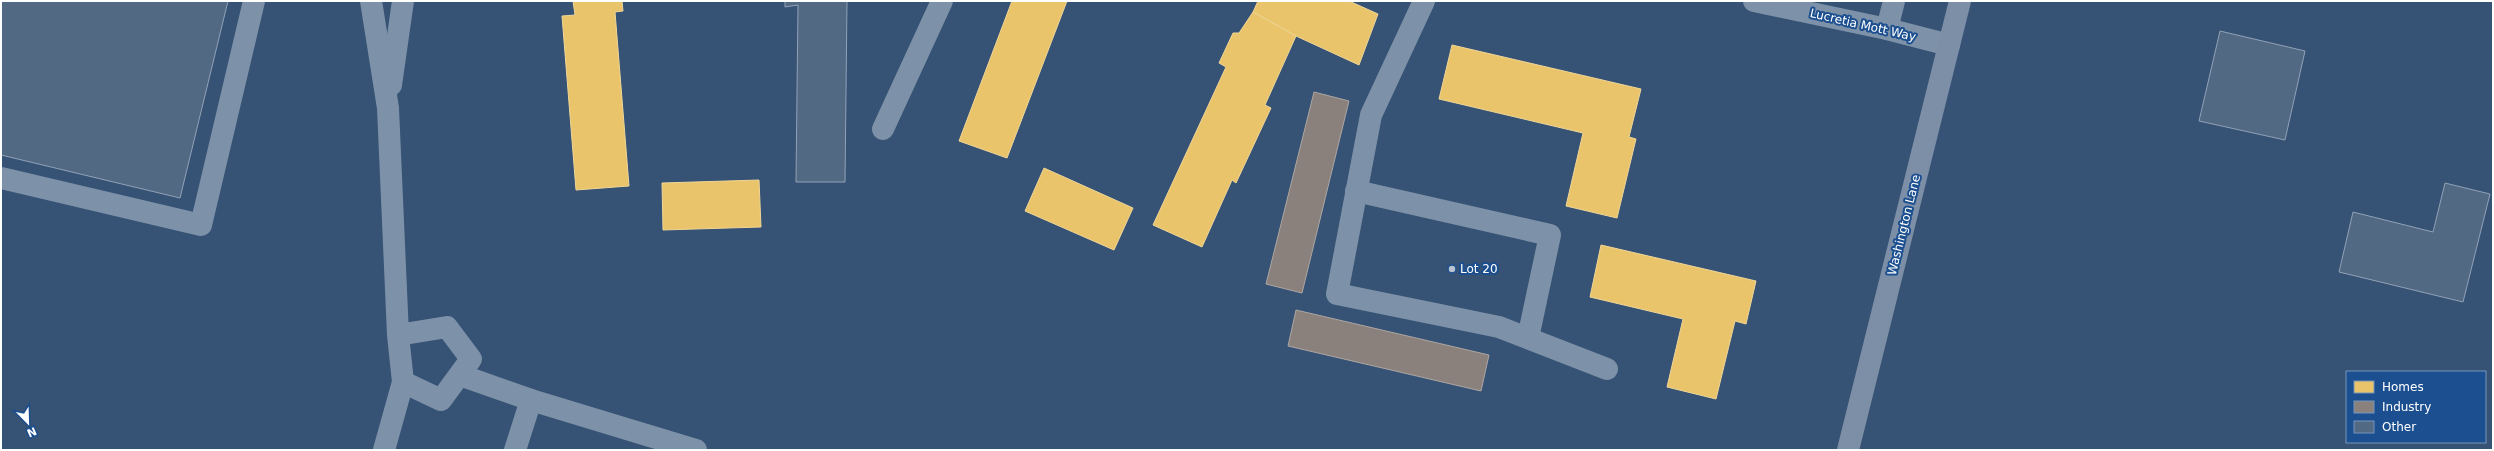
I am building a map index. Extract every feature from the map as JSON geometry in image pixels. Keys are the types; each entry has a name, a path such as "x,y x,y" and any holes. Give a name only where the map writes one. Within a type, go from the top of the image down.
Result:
{"main road":[{"name":"Washington Lane","path":"1848,450 1960,1"}],"street":[{"path":"1,178 201,225 254,1"},
{"path":"371,1 388,108 398,335 403,382 384,450"},
{"path":"388,108 403,1"},
{"path":"883,129 942,1"},
{"path":"1424,1 1371,115 1337,294 1499,327 1608,369"},
{"name":"Lucretia Mott Way","path":"1754,1 1887,29 1949,45"},
{"path":"1887,29 1894,1"},
{"path":"1356,191 1550,235 1528,338"},
{"path":"398,335 447,327 471,359 441,400 403,382"},
{"path":"460,375 531,400 696,450"},
{"path":"515,450 531,400"}],"building: Homes":[{"path":"573,1 622,1 623,11 615,12 629,186 576,190 562,16 575,15"},
{"path":"1012,1 1067,1 1007,158 959,141"},
{"path":"1258,1 1349,1 1378,14 1359,65 1296,36 1253,12"},
{"path":"1253,12 1296,36 1265,105 1271,108 1236,183 1232,180 1202,247 1153,225 1226,67 1219,63 1233,33 1239,33"},
{"path":"1452,45 1641,89 1629,137 1636,139 1617,218 1566,206 1583,133 1439,99"},
{"path":"1044,168 1133,208 1114,250 1025,211"},
{"path":"759,180 761,227 663,230 662,183"},
{"path":"1601,245 1756,281 1746,324 1735,321 1716,399 1667,387 1683,319 1590,297"}],"building: Industry":[{"path":"1314,92 1349,101 1302,293 1266,284"},
{"path":"1296,310 1489,355 1481,391 1288,346"}],"building: Other":[{"path":"1,1 228,1 180,198 1,155"},
{"path":"785,1 847,1 845,182 796,182 798,5 785,7"},
{"path":"2220,31 2305,51 2285,140 2199,121"},
{"path":"2445,183 2490,194 2463,302 2339,272 2353,212 2433,232"}],"place":[{"name":"Lot 20","path":"1452,269"}]}
